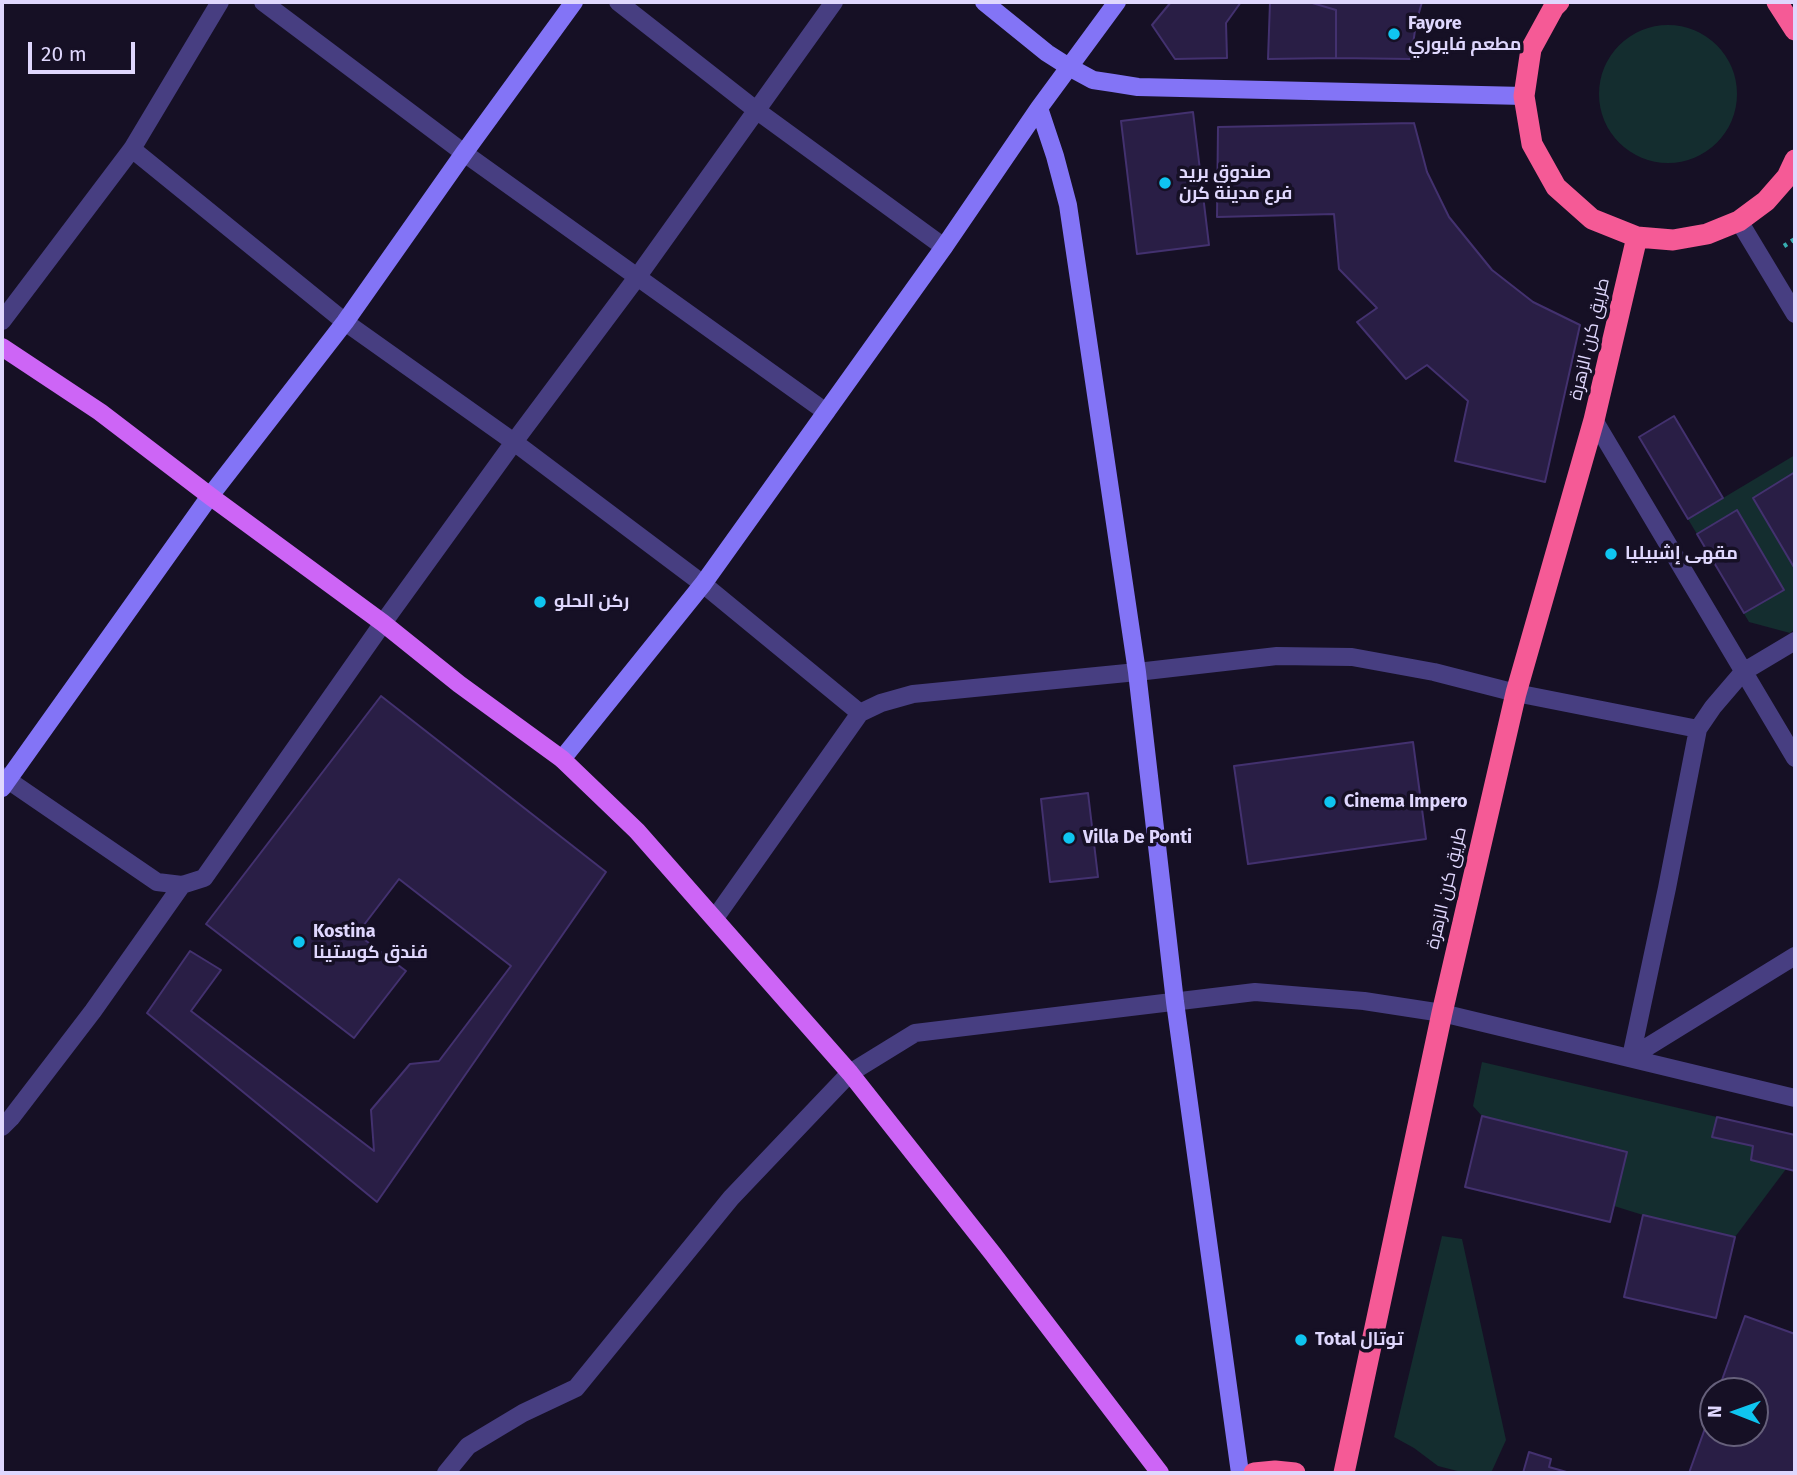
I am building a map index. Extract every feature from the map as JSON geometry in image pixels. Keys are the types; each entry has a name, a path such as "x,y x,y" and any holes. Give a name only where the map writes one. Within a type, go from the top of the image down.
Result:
{"highway":[{"path":"1777,2 1795,30"},
{"path":"1553,4 1531,49 1524,96 1532,144 1556,187 1592,219 1637,237 1673,240 1707,234 1739,221 1766,201 1787,177 1795,160"},
{"name":"طريق كرن الزهرة","path":"1343,1473 1442,1013 1516,693 1594,420 1637,237"},
{"path":"1254,1473 1295,1473"}],"main road":[{"path":"2,347 100,412 562,759 637,831 850,1073 1002,1265 1160,1473"}],"street":[{"path":"2,321 132,149 220,2"},
{"path":"263,2 464,153 826,412"},
{"path":"574,2 345,322 210,496 4,781 157,882 182,885 204,878 383,623 638,276 834,2"},
{"path":"618,2 756,110 944,247"},
{"path":"984,2 1047,53 1093,80 1138,87 1524,96"},
{"path":"562,759 703,584 944,247 1039,108 1117,2"},
{"path":"1039,108 1068,205 1137,672 1175,1002 1240,1473"},
{"path":"132,149 345,322 514,442 703,584 860,713"},
{"path":"1739,221 1795,314"},
{"path":"1594,420 1795,758"},
{"path":"1631,1057 1698,729 1743,672 1795,641"},
{"path":"715,918 860,713 881,703 913,694 1277,656 1352,656 1434,672 1516,693 1698,729"},
{"path":"2,1127 93,1012 182,885"},
{"path":"1631,1057 1795,956"},
{"path":"446,1473 468,1446 523,1413 576,1388 732,1198 850,1073 915,1033 1255,992 1364,1001 1442,1013 1795,1098"}],"green space":[{"path":"1668,25 1694,31 1716,46 1731,68 1737,94 1731,120 1716,142 1694,157 1668,163 1642,157 1620,142 1605,120 1599,94 1605,68 1620,46 1642,31"},
{"path":"1795,455 1795,629 1790,633 1749,622 1688,519"},
{"path":"1482,1062 1717,1117 1713,1137 1753,1146 1751,1160 1786,1169 1735,1237 1614,1206 1627,1151 1482,1116 1473,1106"},
{"path":"1442,1236 1462,1239 1506,1440 1491,1473 1465,1473 1438,1466 1394,1437"}],"building":[{"path":"1171,2 1241,2 1226,23 1227,58 1175,59 1152,25"},
{"path":"1270,2 1309,2 1336,10 1336,58 1268,59"},
{"path":"1309,2 1422,2 1411,59 1336,58 1336,10"},
{"name":"صندوق بريد فرع مدينة كرن","path":"1193,112 1209,245 1137,254 1121,121"},
{"path":"1414,123 1427,172 1449,217 1492,270 1533,302 1580,325 1545,482 1455,461 1468,401 1427,365 1406,379 1357,322 1377,308 1339,269 1334,214 1217,217 1218,127"},
{"path":"1674,416 1723,498 1688,519 1639,437"},
{"path":"1795,472 1795,569 1753,498"},
{"path":"1737,510 1784,590 1744,613 1697,534"},
{"name":"Kostina فندق كوستينا","path":"381,696 606,872 377,1202 147,1013 190,951 221,970 191,1011 374,1151 371,1110 410,1064 439,1061 511,966 399,879 357,934 406,971 354,1038 206,924"},
{"name":"Cinema Impero","path":"1413,742 1426,839 1248,864 1234,766"},
{"name":"Villa De Ponti","path":"1088,793 1098,877 1050,882 1041,799"},
{"path":"1482,1116 1627,1152 1610,1222 1465,1187"},
{"path":"1717,1117 1795,1135 1795,1171 1751,1160 1753,1146 1712,1137"},
{"path":"1643,1215 1735,1237 1716,1318 1624,1297"},
{"path":"1745,1316 1795,1334 1795,1473 1689,1473 1699,1445 1769,1447 1769,1377 1723,1377"},
{"path":"1529,1452 1551,1459 1549,1467 1570,1473 1523,1473"}],"place":[{"name":"Fayore مطعم فايوري","path":"1394,34"},
{"name":"صندوق بريد فرع مدينة كرن","path":"1165,183"},
{"name":"مقهى إشبيليا","path":"1611,554"},
{"name":"ركن الحلو","path":"540,602"},
{"name":"Cinema Impero","path":"1330,802"},
{"name":"Villa De Ponti","path":"1069,838"},
{"name":"Kostina فندق كوستينا","path":"299,942"},
{"name":"Total توتال","path":"1301,1340"}]}
